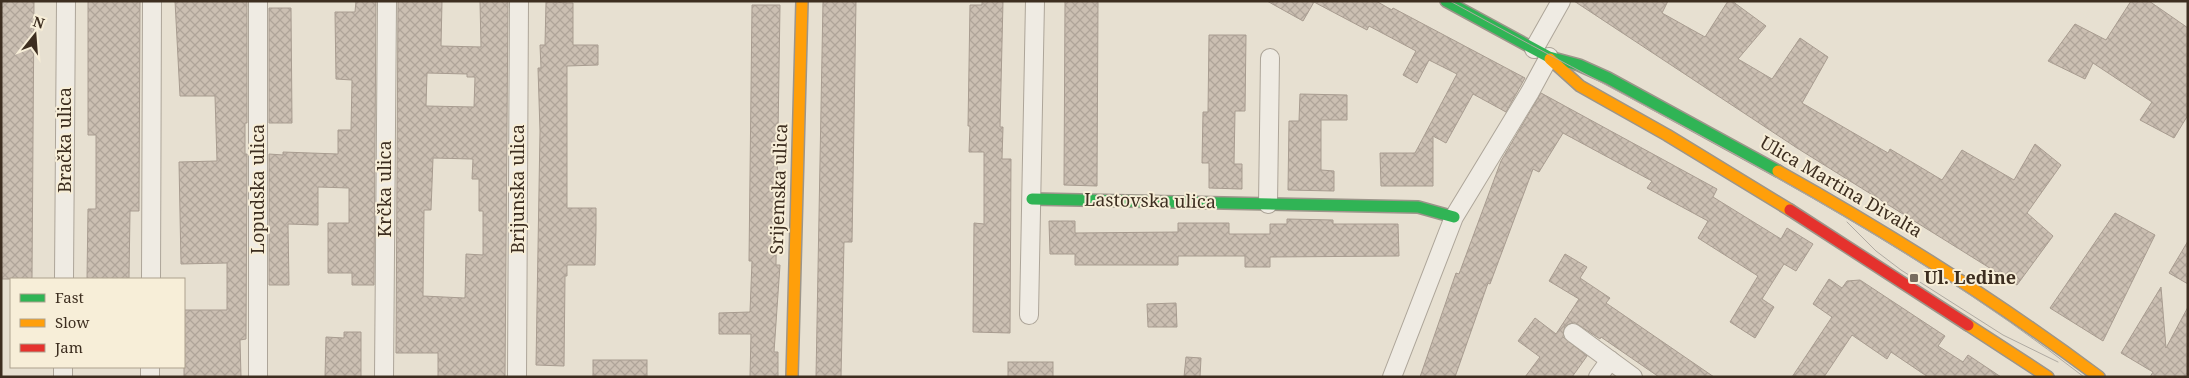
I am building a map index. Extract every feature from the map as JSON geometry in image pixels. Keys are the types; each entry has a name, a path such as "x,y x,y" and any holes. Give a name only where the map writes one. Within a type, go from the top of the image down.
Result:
{"street":[{"name":"Bračka ulica","path":"64,278 66,1"},
{"path":"151,278 152,1"},
{"name":"Lopudska ulica","path":"258,1 258,377"},
{"name":"Krčka ulica","path":"384,377 387,1"},
{"name":"Brijunska ulica","path":"518,377 519,1"},
{"name":"Srijemska ulica","path":"792,377 802,1"},
{"path":"1029,314 1035,1"},
{"name":"Ulica Martina Divalta","path":"1446,1 1541,53 1579,65 1608,78 1856,214 1994,301 2099,377"},
{"path":"1392,377 1454,217 1530,92 1541,53 1561,1"},
{"name":"Ulica Martina Divalta","path":"1541,53 1580,86 1667,135 1803,218 2048,377"},
{"path":"1268,204 1270,58"},
{"name":"Lastovska ulica","path":"1032,199 1418,207 1454,217"},
{"path":"1573,332 1633,377"},
{"path":"1598,377 1610,360"}],"building":[{"path":"1,1 34,1 32,278 1,279"},
{"path":"88,1 140,1 139,211 130,211 129,278 87,278 88,209 96,209 96,135 88,135"},
{"path":"175,1 247,1 247,123 245,123 245,154 247,154 246,339 240,340 241,377 184,377 185,310 227,310 227,263 181,264 179,162 217,161 215,96 180,96"},
{"path":"356,1 376,1 374,285 352,285 352,273 328,273 328,223 349,223 349,188 318,187 318,225 288,224 289,285 269,285 269,154 283,155 283,152 338,154 338,130 351,130 352,80 336,79 335,12 355,12"},
{"path":"398,1 442,1 441,46 481,47 480,1 508,1 505,377 438,377 438,353 396,353","holes":["427,73 467,74 467,77 475,77 474,107 426,106","433,158 473,159 472,179 479,179 479,211 483,211 483,255 466,254 465,298 423,296 424,210 431,210"]},
{"path":"823,1 856,1 852,242 844,242 841,377 816,377"},
{"path":"982,1 1003,1 1000,127 1003,127 1002,159 1011,159 1010,333 973,332 974,223 984,224 984,152 969,152 970,5 982,5"},
{"path":"1065,1 1098,1 1097,186 1064,185"},
{"path":"1267,1 1376,1 1392,10 1393,8 1525,78 1506,112 1473,94 1446,143 1433,136 1433,186 1381,186 1380,153 1415,153 1457,74 1429,60 1417,83 1403,75 1416,51 1369,26 1367,30 1314,2 1303,21"},
{"path":"1574,1 1668,1 1662,13 1705,37 1728,1 1732,1 1766,26 1738,59 1772,79 1800,38 1828,57 1802,103 1888,153 1890,149 1942,180 1962,150 2014,180 2035,144 2061,165 2027,213 2053,236 2017,285 1797,148"},
{"path":"2131,1 2149,1 2188,28 2188,115 2174,138 2140,120 2152,102 2093,63 2085,79 2048,61 2075,24 2106,40"},
{"path":"546,2 573,3 573,45 598,45 598,65 567,66 567,208 596,208 596,229 595,265 567,265 567,276 565,276 564,366 536,365 540,131 538,68 541,68 540,45 545,45"},
{"path":"752,5 780,5 776,265 780,265 774,352 778,352 778,377 750,377 751,334 719,334 719,313 750,312 752,261 749,261"},
{"path":"269,8 291,8 292,123 269,123"},
{"path":"1209,35 1246,35 1245,111 1235,111 1234,164 1242,164 1242,189 1209,188 1209,163 1202,163 1203,112 1208,112"},
{"path":"1541,93 1717,189 1713,197 1781,239 1787,228 1813,244 1796,271 1784,264 1762,299 1774,307 1755,338 1730,322 1758,276 1698,238 1708,221 1647,188 1652,181 1563,133 1539,172 1533,169 1490,284 1488,283 1455,377 1420,377 1456,273 1459,274 1501,161"},
{"path":"1300,94 1347,95 1347,120 1321,120 1321,170 1334,171 1334,191 1288,190 1289,121 1299,121"},
{"path":"2115,213 2155,235 2103,341 2050,308"},
{"path":"1287,219 1333,220 1333,224 1398,224 1399,256 1270,257 1270,267 1245,267 1245,256 1178,256 1178,265 1075,265 1075,254 1050,254 1049,221 1075,221 1075,233 1178,232 1178,223 1229,223 1229,234 1270,234 1270,224 1287,224"},
{"path":"2188,241 2188,284 2169,273"},
{"path":"1565,254 1587,267 1580,278 1610,298 1606,303 1714,377 1659,377 1601,337 1600,339 1574,322 1565,326 1563,337 1587,356 1572,377 1525,377 1540,357 1518,341 1535,318 1556,334 1579,299 1549,281"},
{"path":"1829,279 1842,288 1847,281 1860,280 1945,336 1938,346 1963,362 1968,355 2001,377 1928,377 1891,352 1887,359 1852,335 1824,377 1792,377 1832,317 1813,304"},
{"path":"2161,287 2166,348 2188,307 2188,377 2150,377 2153,372 2121,353"},
{"path":"1176,303 1177,327 1148,327 1147,304"},
{"path":"344,332 361,332 361,377 325,377 326,337 344,338"},
{"path":"1186,357 1201,358 1200,377 1184,377"},
{"path":"593,360 647,360 647,377 593,377"},
{"path":"1008,362 1053,362 1053,377 1008,377"}],"tram line":[{"path":"1450,1 1694,132 1855,223 1934,271 2010,322 2084,377"},
{"path":"1847,222 1876,251 1901,270 2003,335 2058,362"}],"traffic: fast":[{"path":"1446,1 1549,57 1579,65 1608,78 1778,171"},
{"path":"1032,199 1418,207 1454,217"}],"traffic: slow":[{"path":"792,377 802,1"},
{"path":"1550,59 1580,86 1667,135 1790,210"},
{"path":"1778,171 1942,269 2021,321 2099,377"},
{"path":"1968,325 2048,377"}],"traffic: jam":[{"path":"1790,210 1968,325"}],"place":[{"name":"Ul. Ledine","path":"1914,278"}]}
